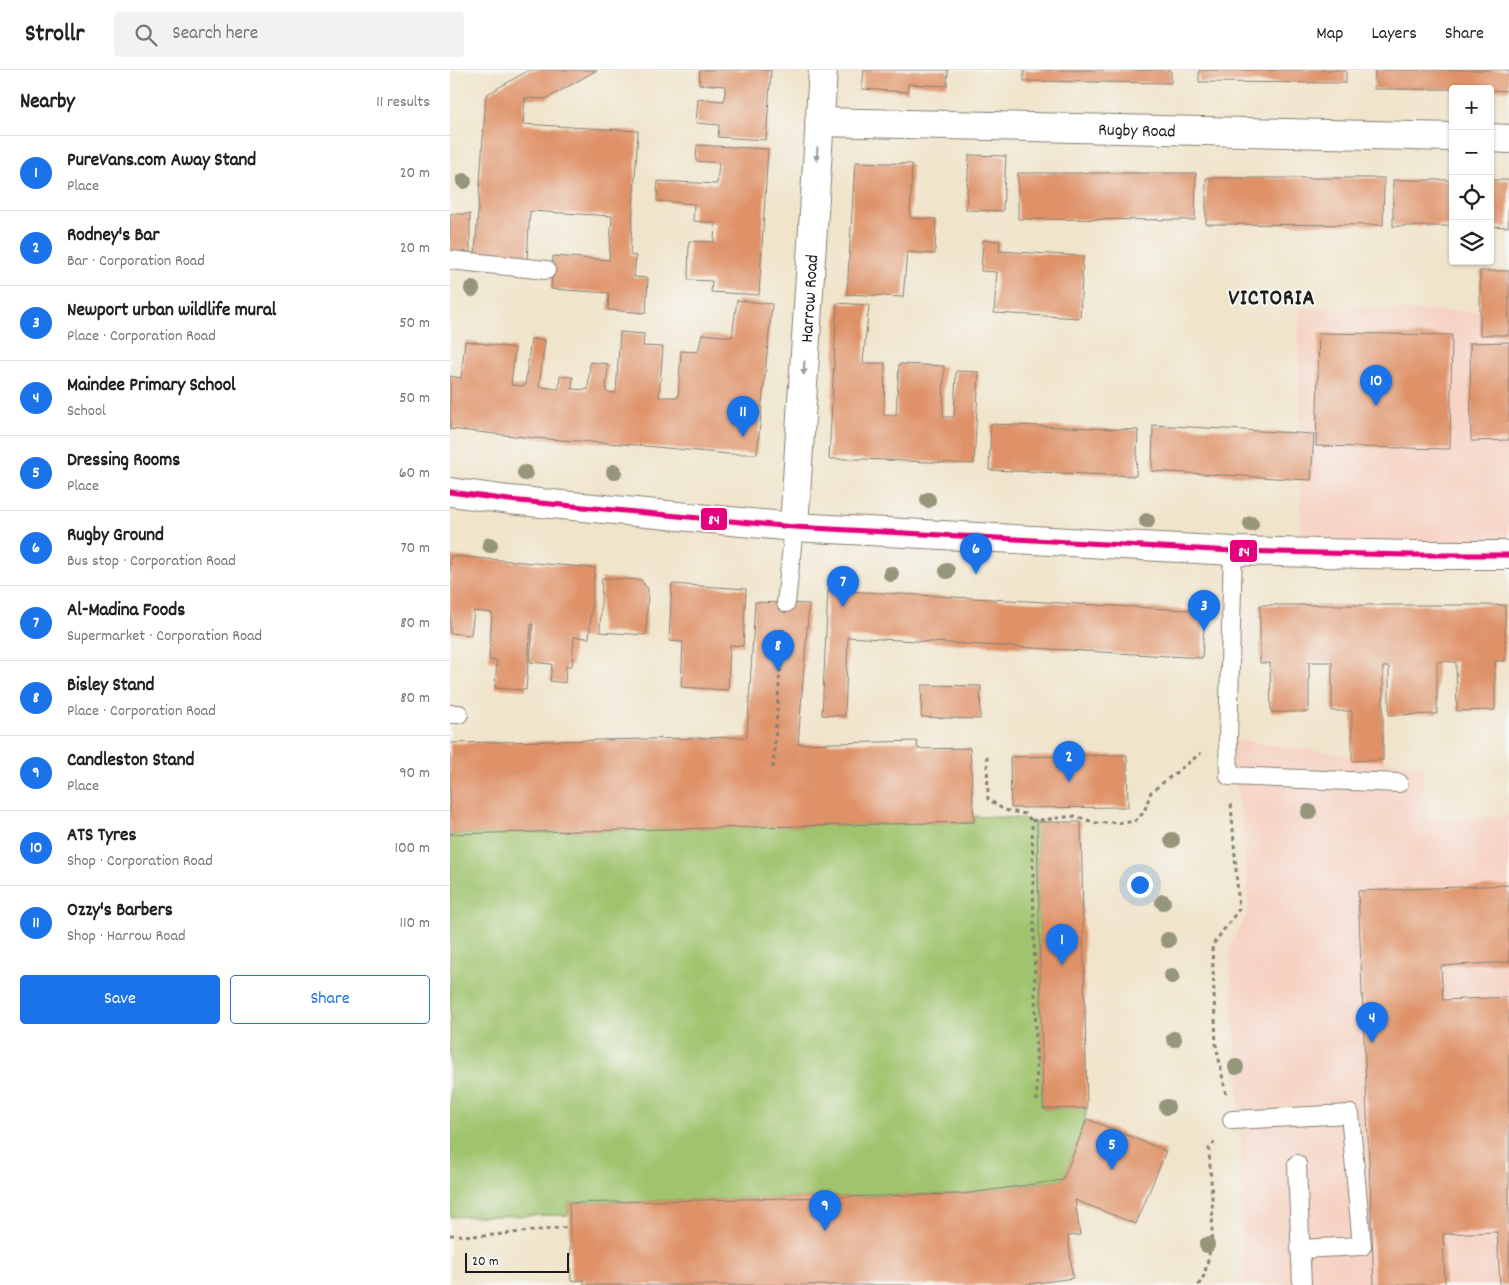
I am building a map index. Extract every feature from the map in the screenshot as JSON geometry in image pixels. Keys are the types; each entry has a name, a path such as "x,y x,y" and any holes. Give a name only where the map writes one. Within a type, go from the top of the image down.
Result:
{"street":[{"name":"Harrow Road","path":"794,527 823,70"},
{"name":"Rugby Road","path":"819,122 1449,138"},
{"path":"1494,138 1509,139"},
{"path":"450,492 509,500 794,527 1233,551 1509,555"}],"lane":[{"path":"450,260 546,270"},
{"path":"786,603 794,527"},
{"path":"1233,551 1228,739 1229,776 1399,783"},
{"path":"1232,1120 1350,1114 1362,1246 1300,1249"},
{"path":"1297,1164 1302,1285"}],"path":[{"path":"773,768 786,603"},
{"path":"1032,821 1075,816 1096,823 1134,822 1144,812 1151,792 1198,754 1228,739"},
{"path":"987,756 988,800 1004,810 1025,814 1032,821 1037,1101"},
{"path":"1198,1285 1203,1283 1214,1225 1209,1149 1232,1120 1216,1045 1212,946 1239,909 1229,776"},
{"path":"450,1235 483,1236 570,1228"}],"shaded area":[{"path":"1299,307 1509,313 1509,555 1301,553"},
{"path":"1228,739 1423,765 1426,820 1509,816 1509,1285 1243,1285 1241,1139 1229,947 1249,911 1240,808"}],"green space":[{"path":"974,816 1018,818 1037,822 1043,1109 1087,1108 1084,1125 1063,1180 962,1194 569,1203 568,1215 450,1217 450,834 974,822"}],"building":[{"path":"529,70 597,70 546,99 525,98 523,124 638,131 630,255 636,256 634,277 648,278 646,313 608,310 609,293 551,289 553,256 609,260 612,216 530,211 527,259 475,255 486,95"},
{"path":"700,70 771,70 766,140 718,137 719,125 696,123 698,99 724,101 725,92 725,86 699,84"},
{"path":"864,70 948,70 947,86 908,84 908,92 862,89"},
{"path":"1024,70 1171,70 1171,83 1024,81"},
{"path":"1199,70 1346,70 1346,83 1199,82"},
{"path":"1375,70 1509,70 1509,91 1494,90 1494,85 1449,85 1449,89 1374,89"},
{"path":"697,145 768,149 759,295 711,292 712,281 688,280 689,241 714,242 715,223 693,221 694,204 657,201 658,181 717,184 719,163 696,161"},
{"path":"969,155 1006,156 1003,211 966,210"},
{"path":"855,162 912,164 910,218 936,219 935,254 907,252 903,297 847,294"},
{"path":"1018,173 1196,173 1195,220 1018,219"},
{"path":"1206,178 1384,178 1383,225 1206,224"},
{"path":"1393,180 1449,180 1449,226 1393,226"},
{"path":"1494,180 1509,180 1508,227 1494,226"},
{"path":"450,214 470,214 470,252 450,252"},
{"path":"983,240 1000,241 999,251 1083,256 1080,318 994,313 997,272 981,271"},
{"path":"1480,271 1509,271 1509,335 1480,335"},
{"path":"737,300 772,304 757,454 728,454 533,438 450,429 450,376 461,378 465,341 515,348 511,385 525,386 531,339 545,340 539,387 559,389 560,376 573,377 572,389 588,390 590,362 608,364 606,392 616,393 620,332 644,334 643,346 663,347 659,397 678,397 681,351 698,352 702,334 732,337"},
{"path":"837,303 869,305 863,363 885,363 884,415 896,415 899,364 944,366 943,417 954,417 956,371 979,372 974,464 829,459"},
{"path":"1319,333 1452,335 1450,449 1316,446"},
{"path":"1509,342 1509,440 1471,441 1470,343"},
{"path":"991,424 1138,430 1136,476 989,470"},
{"path":"1153,425 1314,434 1311,480 1152,471"},
{"path":"450,556 595,568 589,638 574,637 572,666 566,666 565,683 550,681 552,664 530,662 533,624 531,624 526,690 495,688 497,661 489,660 492,613 474,611 471,635 450,633"},
{"path":"602,578 641,580 648,589 646,635 600,632"},
{"path":"672,584 746,589 743,646 730,645 728,690 681,687 683,642 669,641"},
{"path":"828,590 1205,611 1202,658 848,637 845,716 822,715"},
{"path":"755,602 809,604 798,744 917,741 918,749 970,748 974,822 450,834 450,743 747,737"},
{"path":"1260,605 1505,605 1505,661 1495,661 1495,710 1457,711 1456,662 1437,661 1437,714 1389,715 1389,667 1383,667 1383,760 1352,761 1352,711 1332,711 1332,662 1309,662 1309,712 1271,712 1270,663 1260,663"},
{"path":"922,685 981,686 980,719 921,717"},
{"path":"1127,755 1128,807 1011,808 1010,757"},
{"path":"1037,822 1081,822 1087,1108 1043,1109"},
{"path":"1509,885 1509,962 1441,966 1443,1000 1509,997 1509,1285 1500,1285 1497,1232 1443,1234 1445,1285 1374,1285 1358,891"},
{"path":"1087,1119 1166,1151 1136,1224 1075,1200 1080,1235 1068,1236 1073,1278 1022,1285 584,1285 584,1280 571,1281 569,1203 962,1194 1063,1180"}],"transit line":[{"name":"84","path":"450,492 509,500 794,527 1233,551 1509,555"}],"place":[{"name":"ATS Tyres","path":"1376,406"},
{"name":"Ozzy's Barbers","path":"743,437"},
{"name":"Rugby Ground","path":"976,574"},
{"name":"Al-Madina Foods","path":"843,607"},
{"name":"Newport urban wildlife mural","path":"1204,631"},
{"name":"Bisley Stand","path":"778,671"},
{"name":"Rodney's Bar","path":"1069,782"},
{"name":"PureVans.com Away Stand","path":"1062,965"},
{"name":"Maindee Primary School","path":"1372,1043"},
{"name":"Dressing Rooms","path":"1112,1170"},
{"name":"Candleston Stand","path":"825,1231"}],"district":[{"name":"VICTORIA","path":"1272,296"}]}
